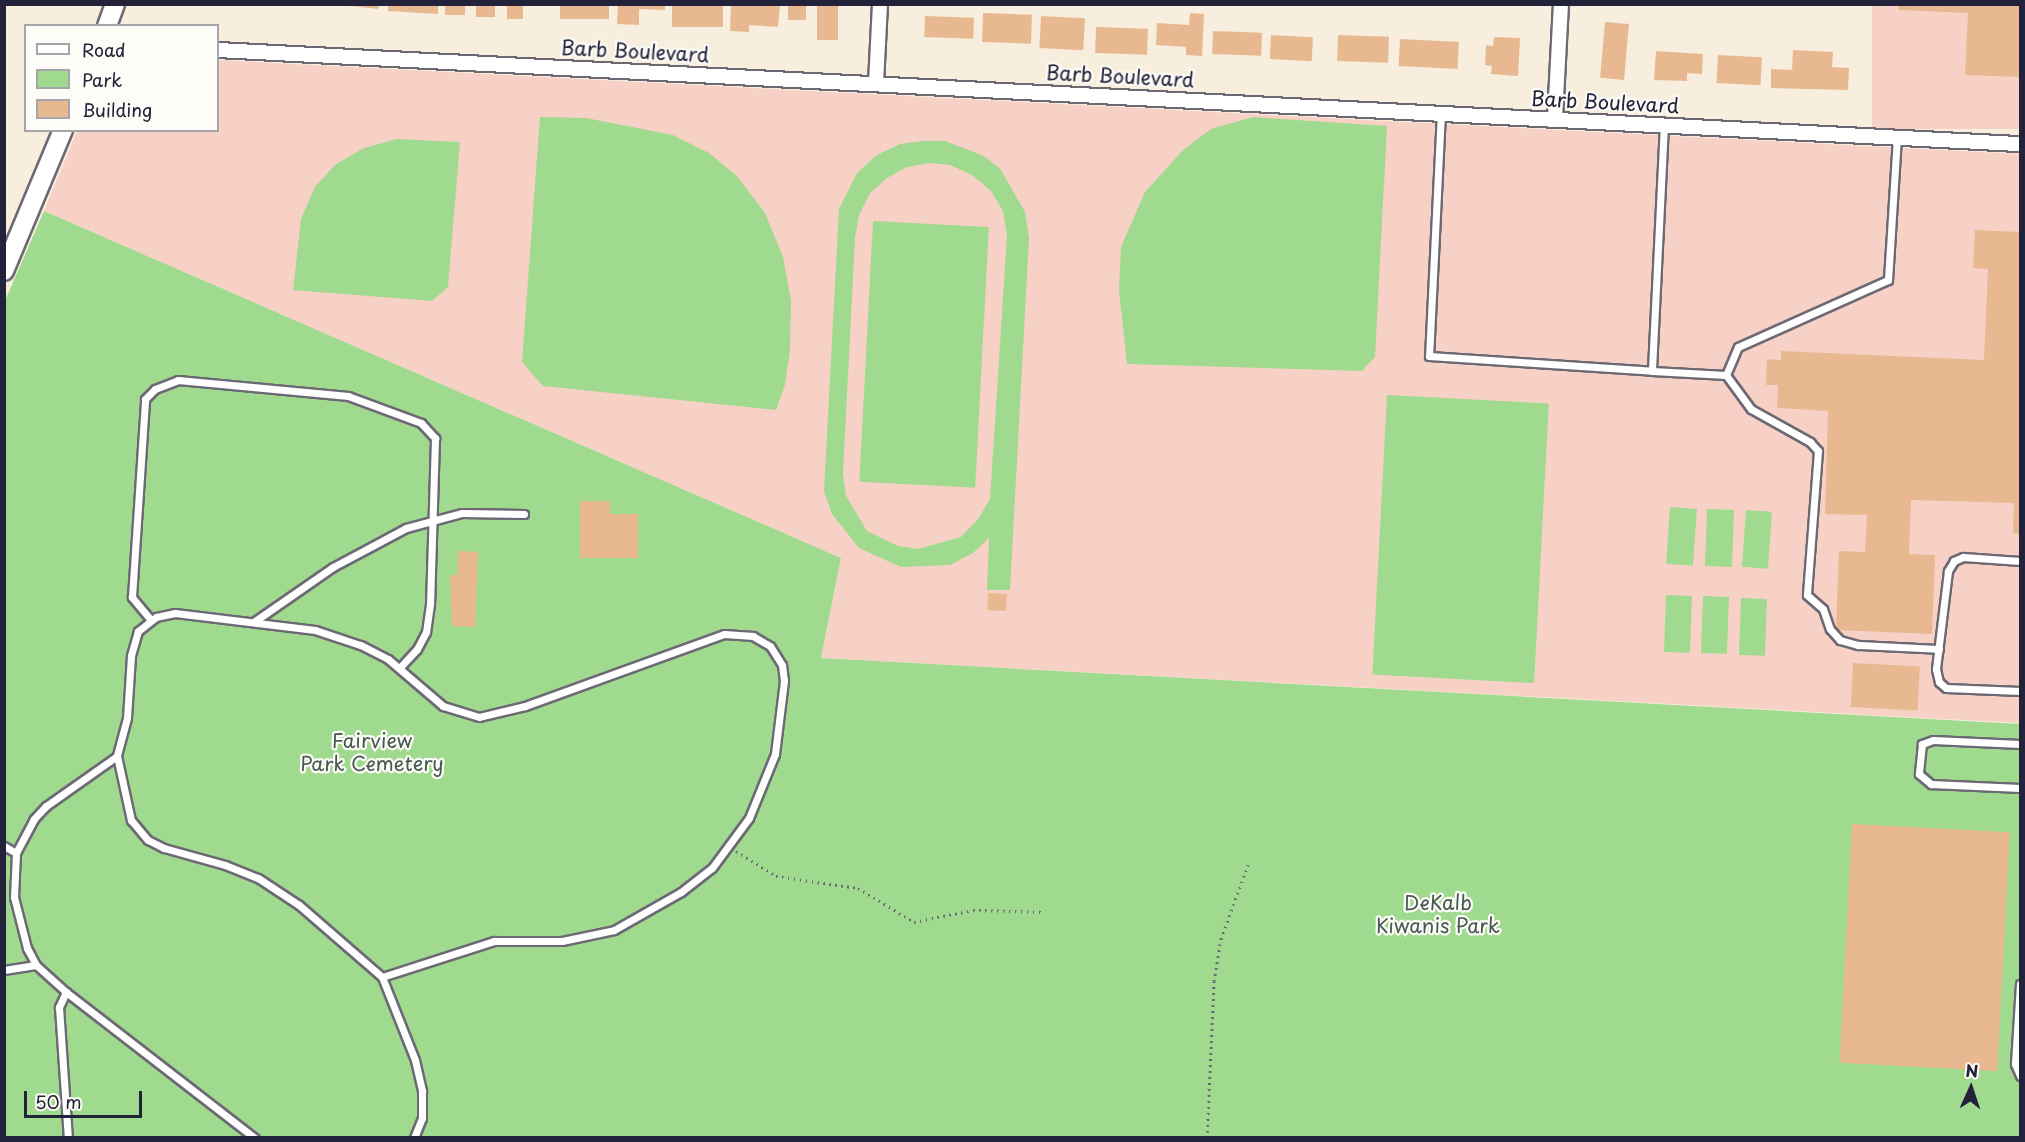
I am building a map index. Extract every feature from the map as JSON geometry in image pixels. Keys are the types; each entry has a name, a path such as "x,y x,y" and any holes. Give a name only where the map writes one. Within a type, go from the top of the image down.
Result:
{"street":[{"path":"107,24 116,4"},
{"path":"876,83 880,4"},
{"path":"1555,118 1561,4"},
{"name":"Barb Boulevard","path":"219,50 2020,144"},
{"path":"4,272 62,132"}],"lane":[{"path":"1441,112 1429,356 1726,375"},
{"path":"1652,371 1664,124"},
{"path":"1726,375 1738,347 1888,280 1897,137"},
{"path":"1726,375 1750,409 1810,442 1818,451 1807,596 1823,609 1830,629 1839,640 1858,645 1939,649"},
{"path":"151,620 132,597 141,420 145,399 166,382 178,380 348,396 368,400 421,423 435,438 437,452 430,604 426,632 417,649 400,667"},
{"path":"255,621 333,567 406,528 462,513 524,514"},
{"path":"2020,561 1962,557 1954,561 1948,571 1936,669 1939,682 1946,688 2020,692"},
{"path":"382,977 494,941 562,940 614,930 681,892 712,868 749,818 770,770 784,706 782,665 770,646 753,636 733,633 695,642 525,706 479,717 443,705 400,667 336,636 255,621 175,613 151,620 138,631 134,642 127,718 117,756 127,811 148,840 258,878 299,905 382,977 415,1060 423,1091 422,1118 414,1137"},
{"path":"2020,744 1933,740 1922,744 1919,774 1931,784 2020,788"},
{"path":"117,756 46,806 34,819 16,853 13,875 17,915 36,965 66,992 255,1137"},
{"path":"4,846 16,853"},
{"path":"4,969 36,965"},
{"path":"2020,984 2015,1064 2020,1076"},
{"path":"66,992 58,1007 68,1137"}],"path":[{"path":"729,847 776,876 858,888 914,922 973,910 1041,912"},
{"path":"1207,1137 1214,981 1221,939 1248,865"}],"shaded area":[{"path":"1872,5 2020,5 2020,129 1872,129"},
{"path":"219,60 2020,154 2020,723 821,658 841,558 44,211 77,132 219,132"}],"green space":[{"path":"540,117 586,118 673,135 709,153 737,176 765,213 783,257 791,301 790,349 785,385 776,410 543,386 522,362"},
{"path":"1253,117 1387,126 1375,357 1362,371 1127,364 1119,290 1121,247 1145,192 1183,150 1211,129"},
{"path":"397,139 460,142 448,287 432,301 293,290 301,219 315,187 336,164 364,148"},
{"path":"945,141 984,156 1001,170 1025,212 1029,238 1010,590 987,590 989,538 973,553 950,565 901,567 859,548 832,514 824,491 839,209 857,173 877,155 900,144","holes":["931,163 950,165 972,175 991,191 1003,211 1007,236 990,499 978,519 961,537 918,549 898,546 867,531 846,496 843,474 855,238 859,215 870,193 887,178 907,167"]},
{"name":"Fairview Park Cemetery","path":"44,211 841,558 821,658 2020,724 2020,1137 5,1138 4,303"},
{"path":"873,221 989,227 975,488 859,482"},
{"path":"1387,395 1549,403 1534,683 1372,675"},
{"path":"1670,507 1697,509 1693,566 1666,564"},
{"path":"1707,509 1734,510 1732,567 1705,566"},
{"path":"1746,510 1772,512 1768,569 1742,567"},
{"path":"1666,595 1692,596 1690,653 1664,652"},
{"path":"1703,596 1729,597 1727,654 1701,653"},
{"path":"1741,598 1767,599 1765,656 1739,655"}],"building":[{"path":"333,4 379,4 378,9"},
{"path":"388,4 438,4 438,14 388,11"},
{"path":"445,4 465,4 465,15 445,15"},
{"path":"476,4 495,4 495,17 476,17"},
{"path":"507,4 523,4 523,19 507,19"},
{"path":"560,4 609,4 609,19 560,19"},
{"path":"618,4 665,4 665,10 639,9 639,25 617,24"},
{"path":"672,4 723,4 723,27 672,27"},
{"path":"731,4 780,4 778,27 749,25 749,32 730,31"},
{"path":"788,4 806,4 806,20 788,20"},
{"path":"1899,4 2020,4 2020,77 1965,75 1968,13 1899,10"},
{"path":"817,5 838,5 838,40 817,40"},
{"path":"983,13 1032,15 1031,44 982,42"},
{"path":"1190,13 1204,14 1202,56 1186,55 1186,47 1156,45 1157,23 1189,25"},
{"path":"925,16 974,18 973,39 924,37"},
{"path":"1041,16 1085,18 1083,50 1039,48"},
{"path":"1605,22 1629,24 1624,80 1600,78"},
{"path":"1096,27 1148,29 1147,55 1095,53"},
{"path":"1213,31 1262,33 1261,56 1212,54"},
{"path":"1271,35 1313,37 1312,61 1270,59"},
{"path":"1338,35 1389,37 1388,63 1337,61"},
{"path":"1494,37 1520,38 1518,76 1491,74 1492,66 1485,65 1486,45 1493,46"},
{"path":"1400,39 1459,42 1458,69 1399,66"},
{"path":"1793,50 1833,52 1832,67 1849,68 1848,90 1771,88 1771,69 1792,70"},
{"path":"1656,51 1703,54 1702,74 1687,73 1687,81 1654,80"},
{"path":"1718,55 1762,57 1760,85 1717,83"},
{"path":"1975,230 2020,232 2020,534 2013,533 2014,503 1911,500 1909,554 1935,555 1932,634 1836,630 1839,551 1865,552 1867,515 1825,514 1828,411 1777,408 1778,385 1766,385 1767,359 1781,360 1781,351 1984,360 1988,269 1973,268"},
{"path":"580,501 610,501 610,514 638,514 638,558 580,558"},
{"path":"458,551 478,552 475,627 452,626 450,575 457,575"},
{"path":"988,593 1007,594 1006,611 987,610"},
{"path":"1853,663 1920,667 1918,710 1851,707"},
{"path":"1852,824 2010,832 1997,1071 1839,1063"}],"park label":[{"name":"DeKalb Kiwanis Park","path":"1438,914"}]}
